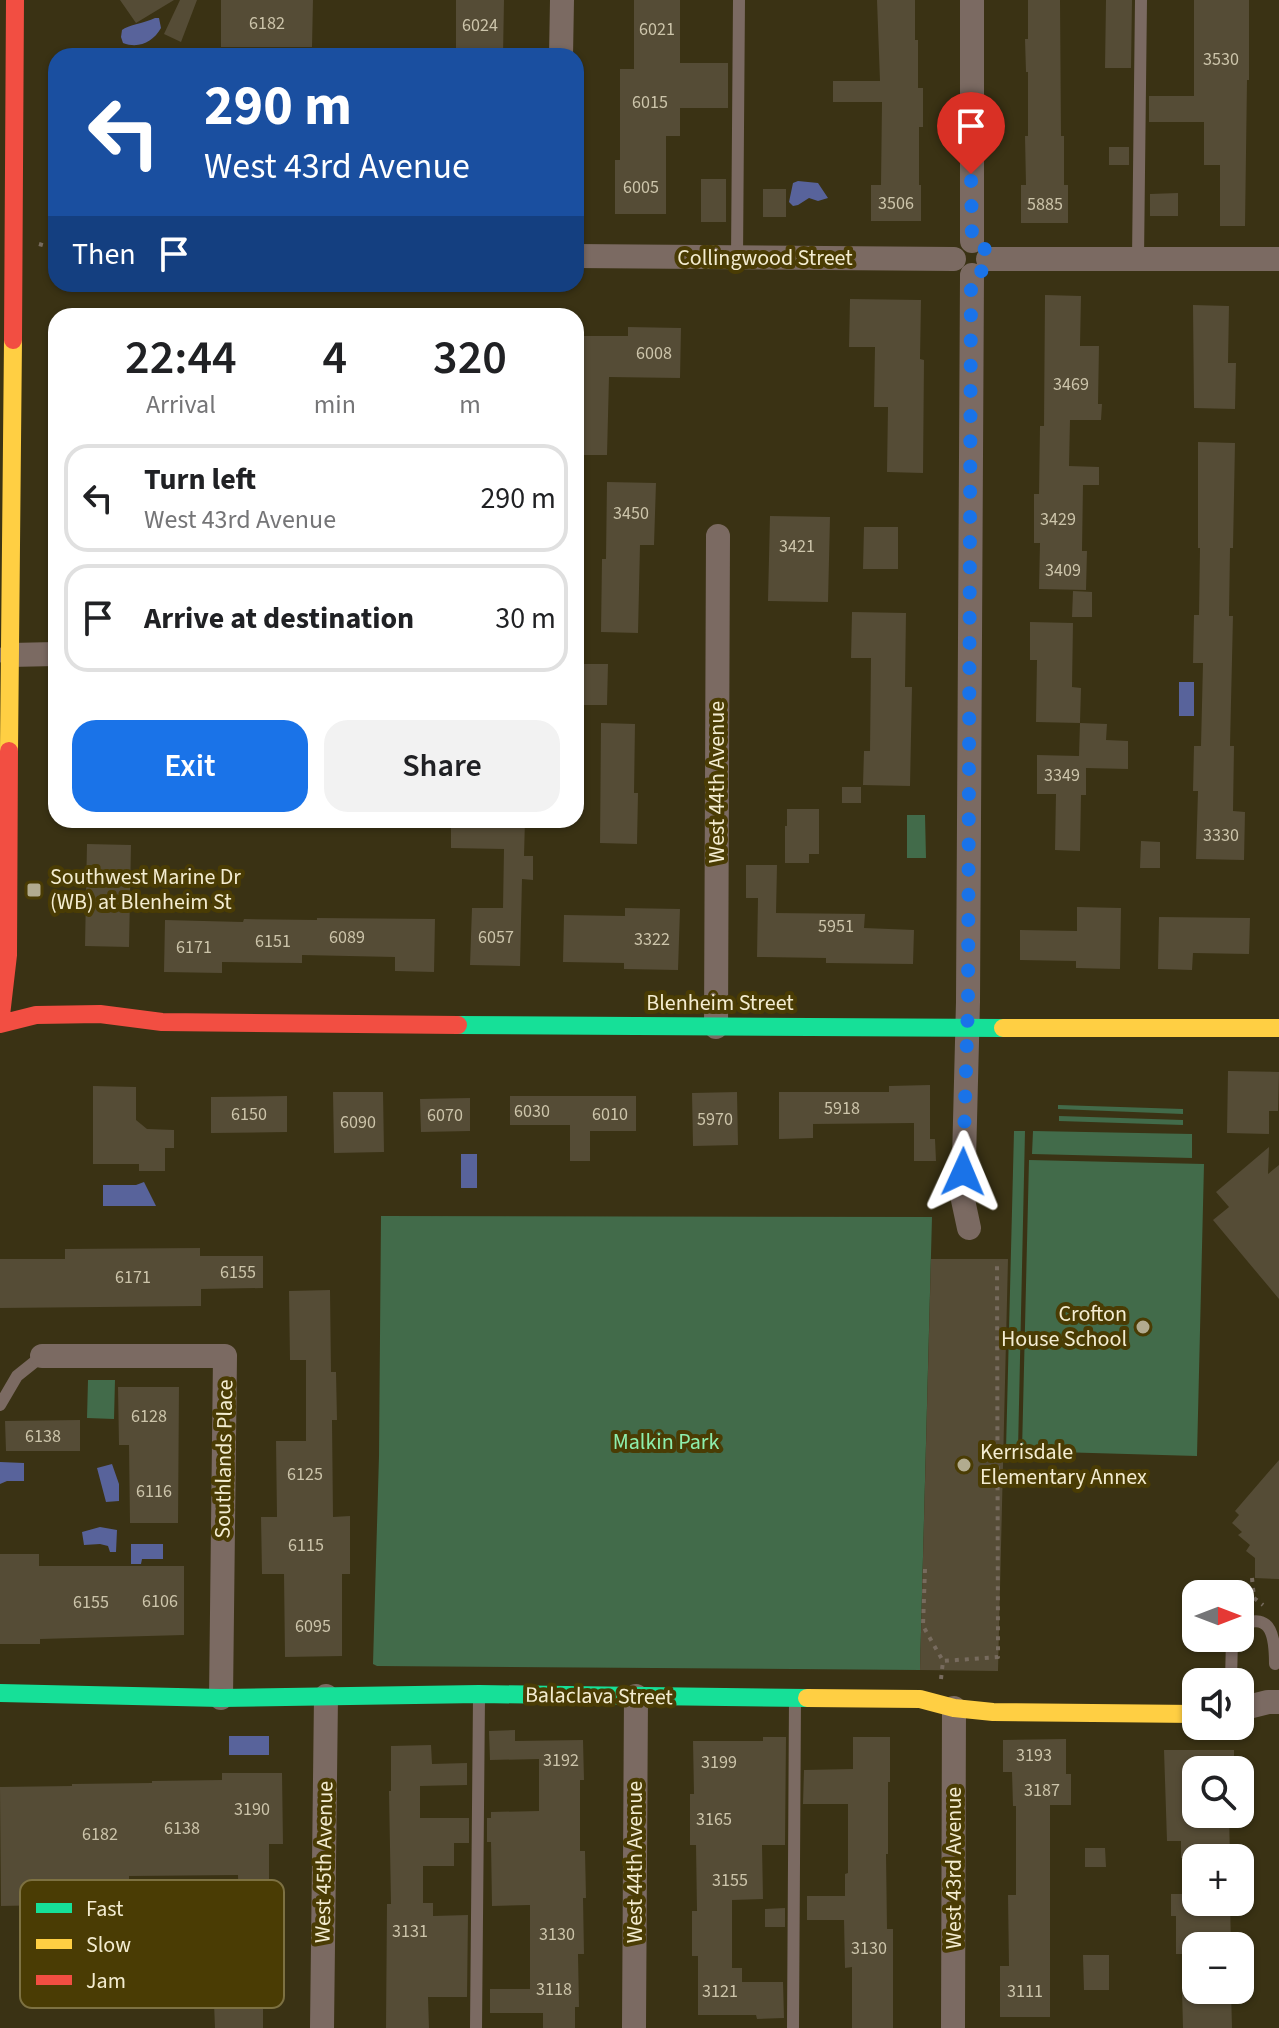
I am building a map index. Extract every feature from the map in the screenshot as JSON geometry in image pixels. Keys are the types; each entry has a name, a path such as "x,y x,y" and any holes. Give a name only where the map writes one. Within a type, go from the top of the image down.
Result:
{"street":[{"path":"0,1024 8,955 3,685 10,655 6,249 15,0"},
{"path":"561,48 562,0"},
{"path":"969,1228 963,1200 967,1028 972,0"},
{"name":"Collingwood Street","path":"584,256 1279,259"},
{"name":"West 44th Avenue","path":"716,1027 718,536"},
{"path":"10,655 48,654"},
{"name":"Blenheim Street","path":"162,1022 107,1030 57,1032 34,1032 0,1024 36,1015 100,1014 162,1022 1279,1028"},
{"name":"Southlands Place","path":"42,1356 225,1356 221,1698"},
{"name":"Balaclava Street","path":"0,1693 221,1698 479,1694 920,1699 954,1708 993,1712 1182,1714"},
{"name":"West 45th Avenue","path":"322,2028 326,1696"},
{"name":"West 44th Avenue","path":"634,2028 636,1696"},
{"path":"1254,1706 1279,1702"},
{"name":"West 43rd Avenue","path":"953,2028 954,1708"}],"lane":[{"path":"737,258 739,0"},
{"path":"1138,259 1141,0"},
{"path":"0,1405 17,1376 42,1356"},
{"path":"1254,1621 1270,1629 1275,1643 1275,1664"},
{"path":"476,2028 479,1694"},
{"path":"793,2028 795,1699"}],"path":[{"path":"37,243 48,246"},
{"path":"943,1661 998,1657 997,1261"},
{"path":"925,1569 923,1626 943,1661 940,1686"}],"green space":[{"path":"907,815 925,815 926,858 907,858"},
{"path":"1058,1105 1183,1109 1183,1114 1058,1109"},
{"path":"1059,1116 1183,1120 1183,1125 1059,1121"},
{"path":"1014,1131 1025,1131 1018,1450 1006,1450"},
{"path":"1033,1131 1192,1134 1192,1158 1032,1154"},
{"path":"1029,1160 1204,1164 1197,1456 1022,1451"},
{"name":"Malkin Park","path":"381,1216 932,1217 920,1670 373,1664"},
{"path":"88,1380 115,1380 114,1419 87,1418"}],"water":[{"path":"159,18 161,28 154,37 140,45 123,43 122,30"},
{"path":"793,183 818,183 828,198 818,201 809,198 793,206 789,202"},
{"path":"1179,682 1194,682 1194,716 1179,716"},
{"path":"461,1154 477,1154 477,1188 461,1188"},
{"path":"144,1182 156,1206 103,1206 103,1185 136,1185"},
{"path":"0,1462 24,1463 24,1481 0,1484"},
{"path":"112,1464 119,1484 119,1501 106,1502 97,1468"},
{"path":"100,1527 117,1530 116,1552 110,1552 108,1546 100,1544 84,1545 82,1532"},
{"path":"131,1544 163,1544 163,1559 142,1559 141,1564 131,1564"},
{"path":"229,1736 269,1736 269,1755 229,1755"}],"building":[{"path":"120,0 174,0 136,23"},
{"path":"180,0 197,0 181,42 164,34"},
{"path":"221,0 313,0 312,47 221,47"},
{"path":"456,0 504,0 503,48 456,48"},
{"path":"634,0 680,0 680,63 728,63 728,108 680,108 680,136 666,136 666,214 615,214 615,160 620,160 620,69 634,69"},
{"path":"877,0 915,0 918,88 923,88 923,127 919,127 921,221 871,221 871,185 881,185 882,102 833,102 833,81 880,81"},
{"path":"1028,0 1060,0 1061,136 1064,136 1064,185 1068,185 1068,223 1021,223 1021,185 1026,185 1025,136 1028,136 1025,39 1028,39"},
{"path":"1106,0 1132,0 1131,68 1105,68"},
{"path":"1194,0 1249,0 1245,226 1220,226 1220,165 1204,165 1204,122 1149,122 1149,96 1194,96"},
{"path":"1109,147 1129,147 1129,165 1109,165"},
{"path":"701,179 726,179 726,222 701,222"},
{"path":"763,189 786,189 786,217 763,217"},
{"path":"1178,193 1178,216 1150,216 1150,194"},
{"path":"1045,295 1081,296 1080,346 1099,346 1098,404 1102,404 1101,420 1070,420 1069,466 1099,467 1099,485 1083,485 1082,551 1087,551 1086,590 1039,589 1040,543 1034,543 1034,494 1039,494 1040,426 1044,426"},
{"path":"850,299 921,300 923,473 887,472 888,407 874,407 875,347 849,347"},
{"path":"1193,305 1229,306 1228,363 1236,363 1235,409 1194,408"},
{"path":"628,327 681,328 680,378 609,377 607,455 584,455 584,336 628,336"},
{"path":"1198,442 1235,443 1233,548 1230,548 1229,616 1233,616 1230,746 1234,746 1233,811 1245,812 1244,860 1196,859 1198,791 1193,791 1194,746 1201,746 1203,663 1193,663 1194,615 1199,615"},
{"path":"607,482 656,483 654,545 640,545 638,633 601,632"},
{"path":"770,516 830,517 828,602 768,601"},
{"path":"864,527 898,527 898,569 863,569"},
{"path":"1073,591 1092,592 1092,617 1072,617"},
{"path":"852,612 906,613 905,687 912,687 910,786 863,785 864,751 870,751 871,658 851,658"},
{"path":"1030,622 1073,623 1072,687 1081,688 1080,723 1036,722 1037,660 1030,660"},
{"path":"584,664 608,664 607,705 584,705"},
{"path":"601,723 635,724 637,844 600,843"},
{"path":"1080,723 1107,724 1106,740 1128,741 1128,769 1086,768 1086,795 1081,795 1080,851 1055,850 1056,794 1037,794 1037,755 1079,756"},
{"path":"842,787 861,787 861,803 842,803"},
{"path":"787,809 819,809 819,854 809,854 809,863 785,863"},
{"path":"451,828 525,828 524,856 533,856 533,880 522,879 520,966 470,965 472,908 503,908 504,849 451,848"},
{"path":"1141,841 1160,842 1160,868 1140,868"},
{"path":"87,844 131,845 129,947 85,946"},
{"path":"746,865 777,865 776,913 865,914 864,928 914,930 913,964 826,963 826,958 757,957 758,898 746,898"},
{"path":"1077,907 1121,908 1120,969 1076,968 1076,961 1020,960 1020,930 1077,931"},
{"path":"625,908 680,909 678,970 624,969 624,963 563,962 564,915 625,916"},
{"path":"1159,917 1250,918 1249,954 1193,953 1192,970 1158,969"},
{"path":"244,919 435,919 434,972 395,971 395,957 302,955 302,963 222,962 222,973 164,972 165,920 243,922"},
{"path":"1228,1071 1279,1072 1278,1111 1269,1111 1269,1134 1227,1133"},
{"path":"930,1085 930,1139 935,1139 936,1161 914,1161 914,1123 813,1124 813,1138 779,1139 779,1092 889,1092 889,1086"},
{"path":"93,1086 136,1087 136,1120 147,1129 174,1130 174,1148 165,1148 165,1171 139,1171 139,1164 93,1164"},
{"path":"333,1092 383,1092 384,1152 334,1153"},
{"path":"737,1092 738,1145 693,1146 692,1093"},
{"path":"287,1096 287,1132 211,1133 211,1097"},
{"path":"510,1096 636,1096 636,1131 590,1131 590,1161 570,1161 570,1125 510,1125"},
{"path":"470,1098 470,1131 421,1132 420,1099"},
{"path":"1269,1147 1268,1174 1279,1165 1279,1299 1213,1220 1229,1207 1216,1192"},
{"path":"200,1248 200,1256 263,1256 263,1288 201,1289 201,1306 0,1308 0,1259 65,1259 65,1249"},
{"name":"Kerrisdale Elementary Annex","path":"931,1259 1008,1259 998,1671 920,1670"},
{"path":"330,1290 331,1372 336,1372 337,1420 332,1420 333,1517 350,1516 350,1574 342,1574 342,1656 285,1657 284,1574 262,1574 261,1517 277,1517 276,1441 306,1441 306,1360 290,1360 289,1291"},
{"path":"118,1387 179,1387 178,1523 130,1523 129,1445 119,1445"},
{"path":"80,1420 80,1451 6,1451 5,1421"},
{"path":"1279,1460 1279,1579 1255,1578 1255,1558 1246,1551 1250,1545 1238,1535 1242,1532 1232,1523 1239,1515 1235,1511"},
{"path":"0,1554 39,1554 39,1566 184,1566 184,1635 40,1639 40,1644 0,1644"},
{"path":"515,1730 515,1741 583,1740 580,1851 585,1851 586,1898 583,1898 584,1954 578,1954 579,2007 575,2007 575,2028 543,2028 543,2013 490,2013 490,1989 530,1989 530,1905 492,1906 491,1842 487,1842 487,1818 491,1818 491,1812 539,1811 539,1759 490,1760 489,1731"},
{"path":"763,1737 786,1737 785,1845 762,1845 763,1899 732,1900 732,1968 742,1968 742,1982 783,1982 784,2018 698,2015 698,1956 692,1956 692,1911 697,1911 696,1845 690,1845 690,1794 694,1794 693,1741 763,1741"},
{"path":"853,1737 890,1737 886,1854 887,1929 893,1929 893,2028 852,2028 852,1967 845,1968 844,1920 807,1920 807,1896 845,1896 848,1804 803,1804 804,1770 853,1769"},
{"path":"1066,1739 1066,1774 1071,1774 1071,1805 1050,1805 1050,2017 1000,2017 1000,1966 1009,1966 1008,1895 1016,1895 1016,1806 1013,1806 1012,1772 1003,1772 1003,1740"},
{"path":"431,1745 432,1764 467,1763 467,1785 420,1786 420,1818 469,1818 469,1843 454,1843 454,1866 423,1866 423,1903 433,1903 433,1916 468,1915 467,1997 428,1997 429,2028 386,2028 387,1904 391,1904 391,1746"},
{"path":"1164,1750 1234,1750 1234,1756 1182,1756 1182,1828 1229,1828 1230,1844 1182,1844 1181,1858 1181,1841 1167,1841"},
{"path":"222,1773 282,1773 283,1844 269,1844 269,1880 238,1880 238,1875 129,1876 129,1880 20,1880 20,1906 1,1906 0,1787 222,1780"},
{"path":"1085,1848 1105,1848 1106,1867 1085,1867"},
{"path":"1171,1894 1182,1894 1182,1916 1230,1916 1231,1932 1182,1932 1182,1954 1176,1954 1176,1916 1171,1916"},
{"path":"785,1908 785,1927 765,1927 765,1909"},
{"path":"1083,1955 1109,1955 1109,1990 1084,1990"},
{"path":"1182,2004 1231,2004 1232,2028 1183,2028"},
{"path":"214,2008 263,2008 263,2028 215,2028"}],"traffic: fast":[{"path":"458,1025 1003,1028"},
{"path":"0,1693 221,1698 479,1694 807,1698"}],"traffic: slow":[{"path":"9,751 13,340"},
{"path":"1003,1028 1279,1028"},
{"path":"807,1698 920,1699 954,1708 993,1712 1182,1714"}],"traffic: jam":[{"path":"13,340 15,0"},
{"path":"0,1024 8,955 9,751"},
{"path":"0,1024 36,1015 100,1014 162,1022 458,1025"}],"place":[{"name":"Southwest Marine Dr (WB) at Blenheim St","path":"34,890"},
{"name":"Crofton House School","path":"1143,1327"},
{"name":"Kerrisdale Elementary Annex","path":"964,1465"}],"route":[{"path":"963,1172 968,1002 971,285 972,275 984,270 988,259 984,247 972,241 971,174"}]}
